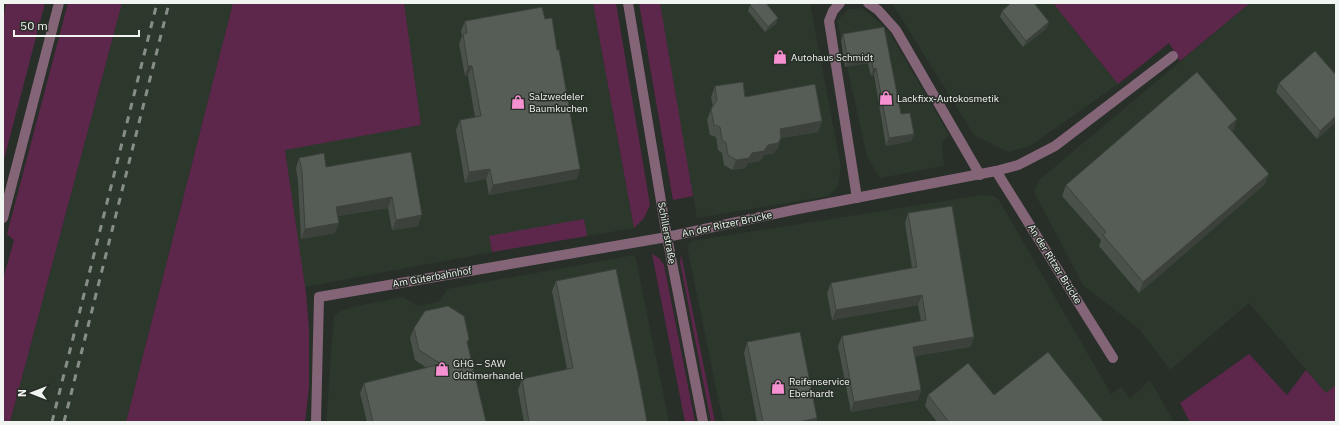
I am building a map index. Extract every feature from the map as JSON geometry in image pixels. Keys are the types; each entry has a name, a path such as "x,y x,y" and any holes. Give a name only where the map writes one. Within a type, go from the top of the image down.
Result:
{"street":[{"path":"3,218 59,3"},
{"name":"Schillerstraße","path":"628,3 667,236 703,422"},
{"path":"840,3 833,11 829,21 857,198"},
{"path":"868,3 878,10 896,30 980,175"},
{"name":"An der Ritzer Brücke","path":"667,236 980,175 1018,165 1054,146 1173,56"},
{"name":"An der Ritzer Brücke","path":"996,171 1113,358"},
{"name":"Am Güterbahnhof","path":"316,422 319,297 667,236"}],"shaded area":[{"path":"6,3 45,3 3,163 3,21"},
{"path":"68,3 122,3 10,422 3,422 3,279 14,240 7,234"},
{"path":"122,3 233,3 126,422 10,422"},
{"path":"233,3 404,3 421,125 285,150 306,293 309,330 309,387 305,422 126,422"},
{"path":"404,3 593,3 634,228 482,254 305,287 285,149 421,125"},
{"path":"593,3 616,3 650,205 644,218 634,228"},
{"path":"639,3 660,3 693,196 673,200"},
{"name":"Autohaus Schmidt","path":"660,3 810,3 841,167 838,186 829,196 697,218"},
{"path":"892,3 1053,3 1118,84 1030,146 1008,152 974,135"},
{"path":"1053,3 1250,3 1180,61 1169,43 1118,84"},
{"path":"1250,3 1336,3 1336,385 1326,393 1249,303 1170,370 1140,330 1083,285 1034,192 1039,180"},
{"path":"862,8 888,30 949,135 942,143 944,166 880,178 867,157 837,21 849,9"},
{"path":"982,195 994,196 999,200 1111,394 1121,387 1130,399 1150,380 1174,422 723,422 687,246 692,241"},
{"path":"584,219 587,236 492,252 489,236"},
{"path":"652,254 659,258 664,265 695,422 685,422"},
{"path":"681,254 715,422 711,422 680,262"},
{"path":"635,255 669,422 326,422 334,316 339,312 352,307 403,297 418,306 440,301 447,289"},
{"path":"1249,354 1287,395 1306,370 1326,393 1336,385 1336,422 1190,422 1180,403"}],"building":[{"path":"752,3 766,3 778,18 768,27 750,5"},
{"path":"1011,3 1034,3 1049,22 1026,41 1002,11"},
{"name":"Salzwedeler Baumkuchen","path":"542,7 545,19 552,18 580,169 493,185 490,169 469,172 460,120 481,116 472,66 468,66 463,34 467,33 465,21"},
{"path":"884,27 901,114 910,113 914,134 889,138 876,68 873,69 871,56 848,60 843,34"},
{"path":"1315,51 1336,75 1336,116 1320,131 1279,83"},
{"path":"1197,72 1237,119 1228,127 1269,174 1143,282 1103,235 1106,232 1066,185"},
{"path":"743,82 745,97 815,84 822,121 780,129 781,138 778,143 768,145 764,151 752,153 749,158 736,160 728,155 726,143 722,140 720,127 714,125 711,109 717,100 715,86"},
{"path":"411,152 422,215 396,220 392,197 336,207 339,223 305,229 302,171 299,158 324,153 326,167"},
{"path":"952,206 974,337 913,347 921,390 854,402 842,336 926,320 922,295 836,310 831,283 917,267 908,213"},
{"path":"616,269 647,422 529,422 522,379 573,368 556,281"},
{"name":"GHG – SAW Oldtimerhandel","path":"448,306 464,316 469,339 467,342 486,422 373,422 364,383 441,364 419,350 414,328 425,311"},
{"name":"Reifenservice Eberhardt","path":"800,332 817,418 799,422 763,422 747,342"},
{"path":"1048,352 1104,422 949,422 928,395 968,363 994,395"}],"railway":[{"path":"52,422 157,3"},
{"path":"64,422 169,3"}],"place":[{"name":"Autohaus Schmidt","path":"780,57"},
{"name":"Lackfixx-Autokosmetik","path":"886,98"},
{"name":"Salzwedeler Baumkuchen","path":"518,102"},
{"name":"GHG – SAW Oldtimerhandel","path":"442,369"},
{"name":"Reifenservice Eberhardt","path":"778,387"}]}
